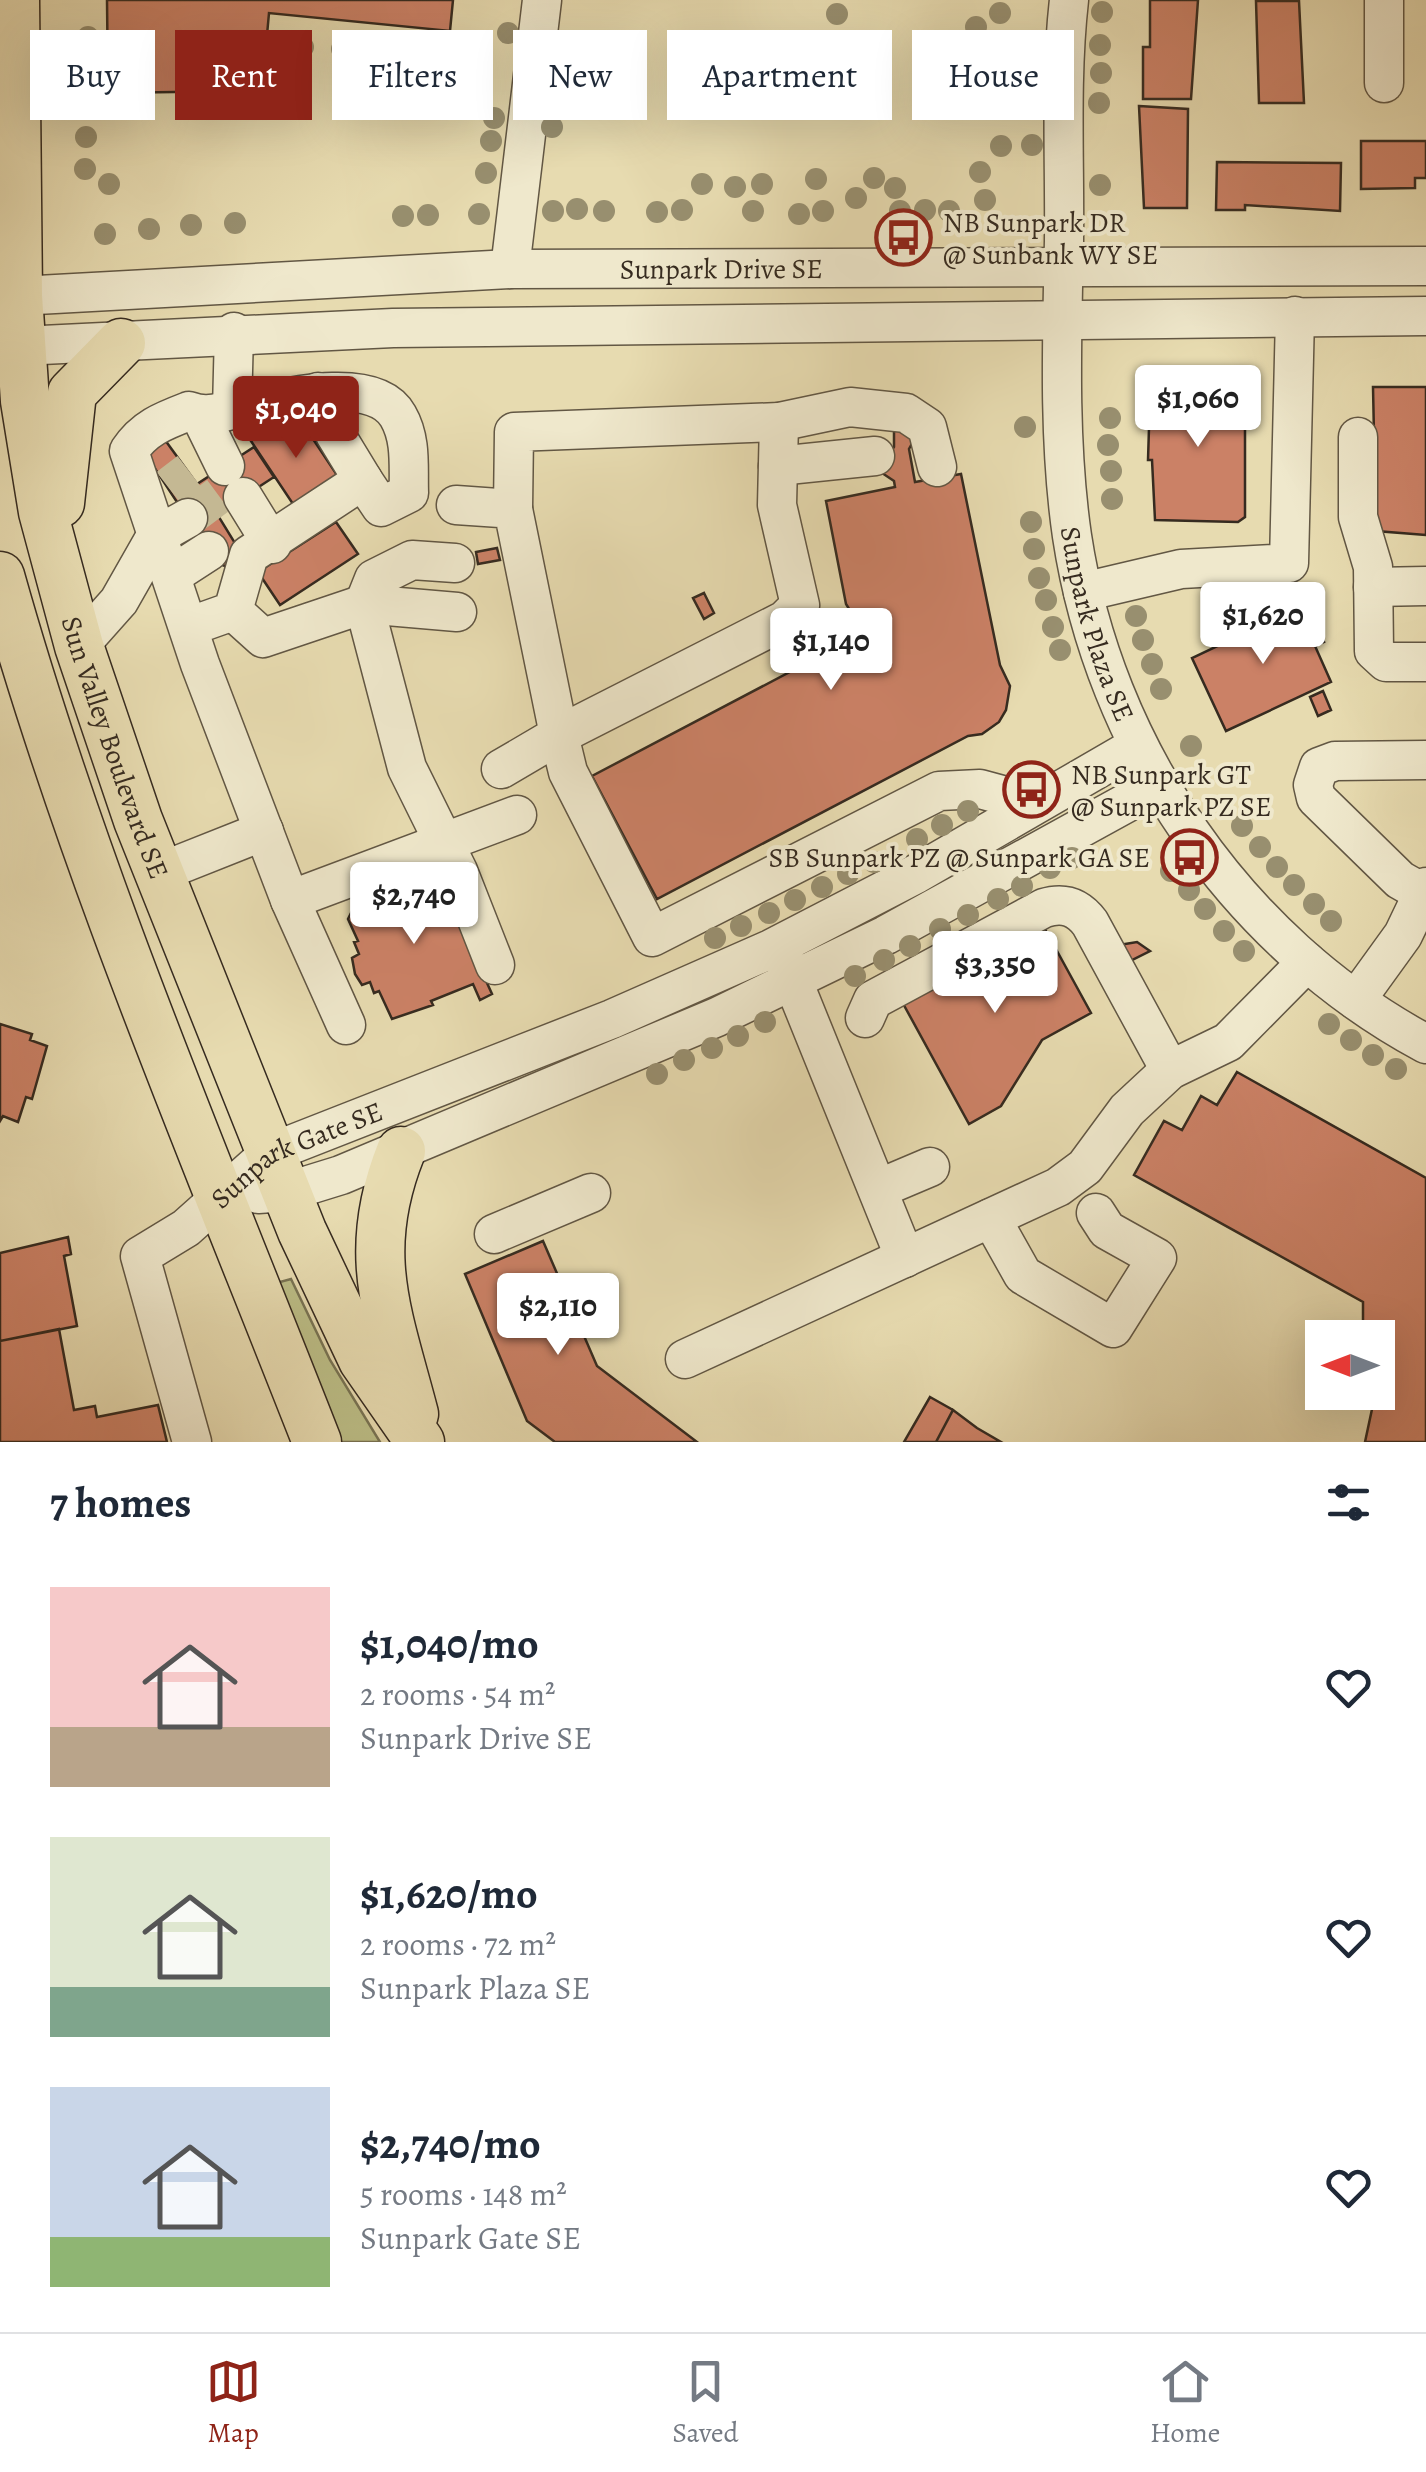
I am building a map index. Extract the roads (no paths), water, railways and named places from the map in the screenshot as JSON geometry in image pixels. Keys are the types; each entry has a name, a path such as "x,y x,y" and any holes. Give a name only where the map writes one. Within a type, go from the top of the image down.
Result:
{"main road":[{"name":"Sun Valley Boulevard SE","path":"15,0 10,346 78,646 158,873 278,1172 363,1360 420,1442"},
{"path":"58,567 61,459 72,393 121,343"},
{"path":"0,576 86,846 316,1442"},
{"path":"401,1151 386,1188 379,1225 378,1275 420,1442"}],"street":[{"path":"510,269 542,0"},
{"name":"Sunpark Plaza SE","path":"1069,0 1063,265 1067,488 1082,592 1096,641 1137,746 1158,786 1230,884 1308,962 1356,1000 1426,1044"},
{"path":"1384,0 1384,82"},
{"name":"Sunpark Drive SE","path":"9,296 510,269 1426,266"},
{"path":"1082,592 1180,570 1289,563 1295,316"},
{"name":"Sunpark Drive SE","path":"10,346 121,343 234,332 1426,316"},
{"path":"234,332 216,413 208,507 172,574 290,900 346,1025"},
{"path":"233,611 250,555 208,507 129,452 140,434 188,410 216,413 318,392 350,392 380,400 397,413 408,444 409,494 380,507 334,434 318,392"},
{"path":"937,467 926,426 906,413 850,407 779,422 514,432 512,508 568,772 652,937 939,792 980,789 1035,804"},
{"path":"501,770 560,734 785,620 800,605 777,505 779,422"},
{"path":"1358,438 1358,517 1372,567 1374,651 1386,662 1426,662"},
{"path":"778,466 875,456"},
{"path":"78,646 208,507 363,480"},
{"path":"456,505 512,508"},
{"path":"455,563 412,560 374,579 364,604 407,768 495,966"},
{"path":"1373,587 1426,586"},
{"path":"233,611 263,638 364,604 457,612"},
{"path":"188,627 233,611"},
{"name":"Sunpark Gate SE","path":"222,1198 779,945 916,874 1137,746"},
{"path":"1356,1000 1403,935 1425,890 1400,880 1316,798 1313,785 1320,767 1335,760 1426,760"},
{"name":"Sunpark Gate SE","path":"278,1172 401,1151 718,1018 886,936 1158,786"},
{"path":"290,900 517,815"},
{"path":"158,873 264,831"},
{"path":"865,1018 873,1000 1044,908 1068,906 1081,911 1170,1070"},
{"path":"779,945 904,1258"},
{"path":"685,1359 1058,1187 1085,1167 1127,1110 1170,1070 1228,1042 1308,962"},
{"path":"878,1189 930,1167"},
{"path":"494,1234 590,1193"},
{"path":"192,1442 140,1256 186,1228 222,1198"},
{"path":"991,1218 1023,1275 1113,1328 1157,1258 1107,1230 1096,1213"}],"tunnel":[{"path":"168,487 189,471"},
{"path":"188,518 235,483"}],"place":[{"name":"NB Sunpark DR @ Sunbank WY SE","path":"904,238"},
{"name":"NB Sunpark GT @ Sunpark PZ SE","path":"1032,790"},
{"name":"SB Sunpark PZ @ Sunpark GA SE","path":"1189,857"}]}
